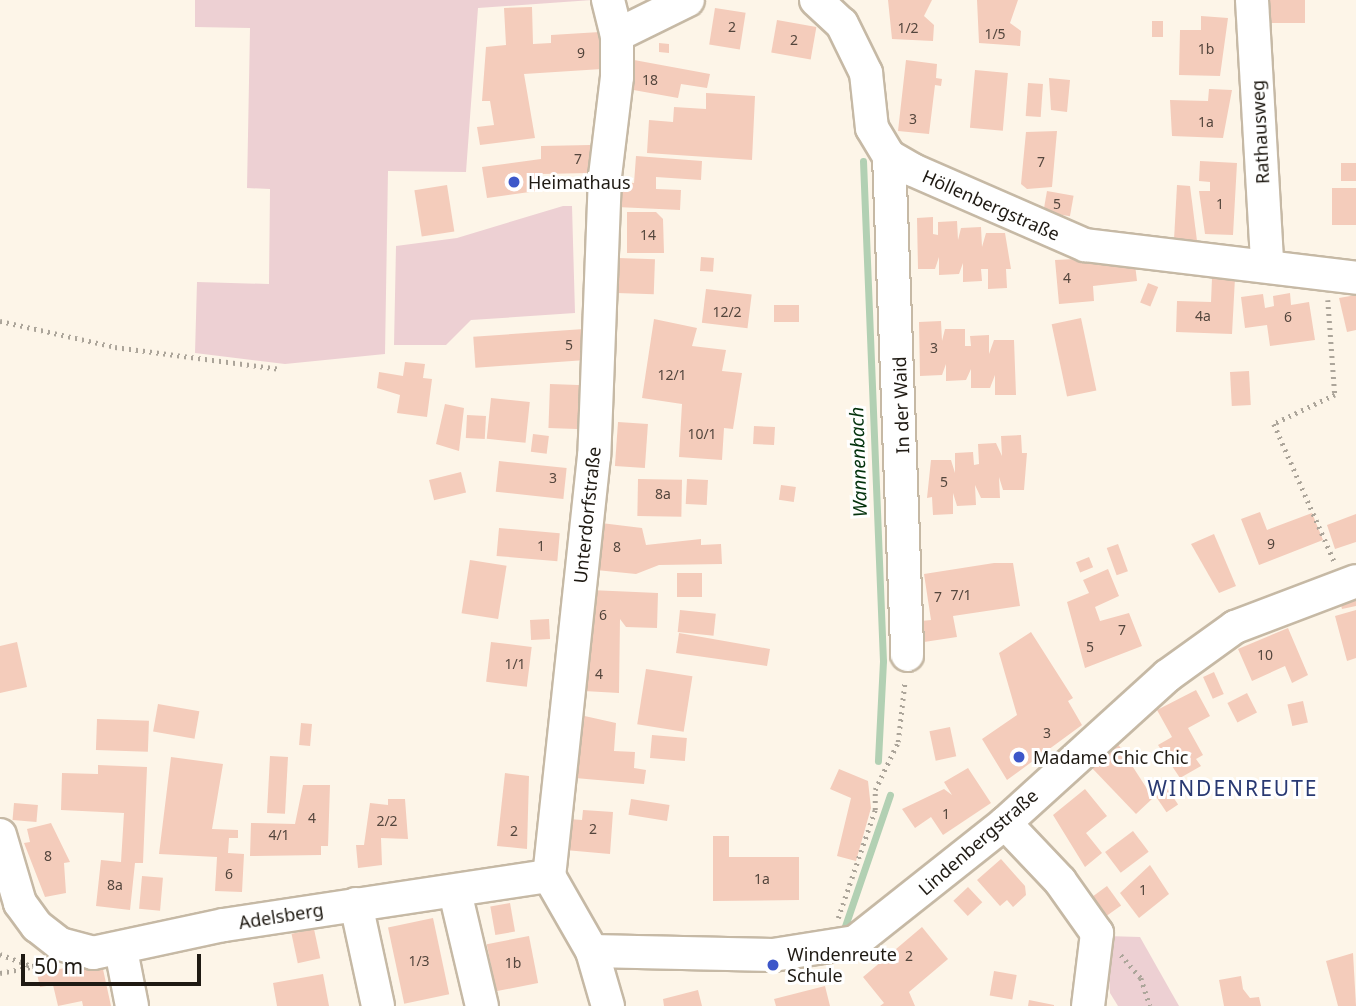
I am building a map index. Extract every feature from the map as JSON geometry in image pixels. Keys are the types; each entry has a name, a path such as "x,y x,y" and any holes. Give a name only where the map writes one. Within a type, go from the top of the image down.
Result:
{"street":[{"name":"Unterdorfstraße","path":"549,876 594,456 617,35 608,0"},
{"path":"617,35 688,0"},
{"path":"816,0 842,24 866,73 872,128 889,156"},
{"name":"Rathausweg","path":"1252,0 1267,264"},
{"name":"Höllenbergstraße","path":"889,156 1023,223 1085,246 1267,264 1341,275"},
{"name":"In der Waid","path":"889,156 907,655"},
{"name":"Lindenbergstraße","path":"592,951 773,955 837,949 864,935 1005,823 1167,676 1235,627 1350,583"},
{"path":"1005,823 1091,921 1097,948 1088,1006"},
{"name":"Adelsberg","path":"0,835 20,903 37,926 60,943 93,953 121,950 356,904 455,892 549,876"},
{"path":"549,876 592,951 606,994"},
{"path":"455,892 482,1006"},
{"path":"356,904 378,1006"},
{"path":"121,950 132,1006"}],"path":[{"path":"1341,275 1335,394 1274,424 1350,583"},
{"path":"0,321 115,347 279,369"},
{"path":"837,949 837,920 876,810 875,790 898,742 907,655"},
{"path":"1097,948 1116,951 1142,978 1150,1006"},
{"path":"0,974 32,966"}],"shaded area":[{"path":"195,0 592,0 478,8 466,172 388,171 385,354 285,364 195,353 197,282 269,284 270,189 247,188 250,28 195,27"},
{"path":"563,206 572,206 575,313 471,320 446,345 394,345 396,246 457,238"},
{"path":"1106,936 1140,937 1179,1006 1118,1006 1110,993"}],"building":[{"path":"888,0 932,0 924,16 934,25 933,41 892,39"},
{"path":"977,0 1018,0 1010,23 1021,31 1020,46 979,43"},
{"path":"1265,0 1305,0 1305,23 1265,23"},
{"path":"532,7 533,44 551,43 551,35 600,32 602,69 524,74 535,138 480,145 477,127 494,125 490,101 482,101 486,47 506,45 504,8"},
{"path":"715,8 746,13 740,49 709,45"},
{"path":"1201,16 1228,18 1220,76 1179,75 1180,30 1201,30"},
{"path":"777,20 816,27 811,59 771,52"},
{"path":"1152,21 1163,21 1163,37 1152,37"},
{"path":"659,43 669,44 669,53 659,52"},
{"path":"634,60 710,74 707,88 681,84 678,98 628,89"},
{"path":"906,60 937,64 936,78 942,79 941,86 935,85 929,134 898,131"},
{"path":"975,70 1008,73 1003,131 970,128"},
{"path":"1049,78 1070,80 1067,112 1051,110"},
{"path":"1028,83 1043,84 1041,117 1026,116"},
{"path":"1209,89 1232,90 1223,138 1172,136 1170,100 1208,101"},
{"path":"706,93 755,96 752,160 647,153 649,120 673,122 674,107 706,109"},
{"path":"1057,131 1052,187 1027,189 1021,184 1026,132"},
{"path":"590,145 590,173 541,174 544,190 487,198 482,167 541,159 541,146"},
{"path":"636,156 702,161 701,180 656,177 656,189 681,190 680,210 617,207 618,182 634,183"},
{"path":"1200,161 1237,163 1233,235 1205,234 1199,191 1210,191 1210,182 1199,181"},
{"path":"1341,163 1356,163 1356,181 1341,181"},
{"path":"447,185 454,231 422,237 414,190"},
{"path":"1177,185 1190,186 1197,241 1174,240"},
{"path":"1332,188 1356,188 1356,225 1332,225"},
{"path":"1047,191 1074,196 1070,216 1043,212"},
{"path":"627,212 656,212 663,219 664,253 627,253"},
{"path":"933,217 933,234 938,235 938,222 957,221 958,240 961,228 981,227 982,247 986,233 1005,233 1011,269 1006,269 1007,288 988,289 988,269 981,269 982,281 963,282 963,263 959,274 939,275 939,257 935,269 918,269 917,218"},
{"path":"1134,256 1137,281 1093,286 1094,301 1059,304 1055,260"},
{"path":"701,257 714,258 713,272 700,271"},
{"path":"618,258 655,259 654,294 617,293"},
{"path":"1212,278 1235,278 1232,334 1176,332 1177,301 1211,302"},
{"path":"1148,283 1158,287 1150,307 1140,302"},
{"path":"706,289 752,295 748,328 702,323"},
{"path":"1290,293 1291,305 1309,302 1315,340 1270,346 1267,325 1245,328 1241,297 1263,294 1265,308 1274,306 1273,296"},
{"path":"1356,295 1356,330 1347,332 1339,298"},
{"path":"774,305 799,305 799,322 774,322"},
{"path":"1081,318 1096,390 1067,397 1052,324"},
{"path":"654,319 697,328 692,346 726,350 722,371 742,373 733,429 724,428 722,460 679,457 682,404 642,398"},
{"path":"941,321 942,341 945,329 965,329 965,346 971,346 970,336 989,335 989,354 994,340 1014,340 1016,395 995,395 995,375 990,388 971,388 971,369 966,380 946,381 946,364 942,375 920,376 919,322"},
{"path":"584,329 586,360 475,368 473,337"},
{"path":"405,362 425,364 423,378 432,379 427,417 397,413 400,395 377,388 379,372 403,376"},
{"path":"1249,371 1251,405 1232,406 1230,372"},
{"path":"550,384 585,385 583,429 548,428"},
{"path":"491,398 530,402 526,443 487,439"},
{"path":"445,404 464,408 459,451 436,444"},
{"path":"467,415 486,416 485,439 466,438"},
{"path":"618,422 648,424 645,468 615,466"},
{"path":"754,426 775,427 774,445 753,444"},
{"path":"533,434 549,436 547,454 531,452"},
{"path":"1021,435 1022,453 1027,453 1024,490 1003,490 999,477 1000,498 981,498 975,485 976,505 957,506 953,493 953,514 933,515 932,497 927,498 931,460 951,460 955,473 955,453 973,452 974,465 979,464 978,444 996,443 1002,456 1001,436"},
{"path":"499,461 567,468 563,499 496,492"},
{"path":"461,472 466,492 434,500 429,480"},
{"path":"638,479 682,480 681,517 637,516"},
{"path":"687,479 708,480 707,505 686,504"},
{"path":"781,485 796,487 794,502 779,500"},
{"path":"1260,512 1267,530 1312,513 1323,540 1259,565 1241,519"},
{"path":"1356,514 1356,542 1335,549 1327,525"},
{"path":"601,523 642,528 646,545 701,539 701,545 721,544 722,564 659,565 636,574 596,570"},
{"path":"499,528 560,533 557,561 497,556"},
{"path":"1214,534 1236,586 1219,593 1191,544"},
{"path":"1118,544 1128,571 1117,575 1107,548"},
{"path":"1089,557 1093,567 1080,572 1076,562"},
{"path":"470,560 507,566 498,619 462,613"},
{"path":"994,563 1013,563 1020,606 953,616 957,637 924,642 921,621 931,620 924,574"},
{"path":"1108,569 1119,596 1095,607 1100,621 1129,613 1142,646 1085,668 1067,602 1089,593 1083,580"},
{"path":"677,573 702,573 702,597 677,597"},
{"path":"590,590 658,593 657,628 626,627 620,619 619,693 584,691"},
{"path":"1356,593 1356,606 1342,609 1339,598"},
{"path":"680,610 716,614 714,636 678,632"},
{"path":"1356,610 1356,658 1347,661 1335,616"},
{"path":"549,619 550,639 531,640 530,620"},
{"path":"1288,628 1308,675 1292,683 1285,666 1252,681 1238,649"},
{"path":"1031,632 1073,698 1068,701 1082,725 1007,780 982,739 1017,715 999,653"},
{"path":"679,633 770,649 767,666 676,653"},
{"path":"17,642 27,687 0,693 0,646"},
{"path":"491,642 532,647 527,687 486,682"},
{"path":"646,669 692,676 684,732 637,724"},
{"path":"1214,672 1224,694 1213,699 1203,677"},
{"path":"1196,690 1210,716 1188,728 1203,755 1196,759 1201,766 1180,778 1158,745 1172,737 1157,710"},
{"path":"1247,693 1257,713 1237,723 1227,703"},
{"path":"1303,701 1308,722 1292,726 1287,705"},
{"path":"158,704 199,711 194,739 153,732"},
{"path":"580,715 616,723 614,751 635,752 634,768 646,770 644,784 575,778"},
{"path":"97,719 149,721 148,752 96,750"},
{"path":"301,723 312,724 310,746 299,745"},
{"path":"950,727 956,756 936,761 929,731"},
{"path":"652,735 687,738 685,761 650,758"},
{"path":"1118,744 1153,798 1136,814 1091,767"},
{"path":"270,756 288,757 285,814 267,813"},
{"path":"171,757 223,764 212,829 238,830 238,838 229,838 228,853 244,854 242,892 215,891 217,857 159,854"},
{"path":"98,765 147,767 143,863 135,863 130,910 96,906 101,860 121,862 124,813 61,810 62,773 98,774"},
{"path":"968,768 991,803 943,835 931,817 915,828 902,809 944,789 952,795 944,782"},
{"path":"839,769 868,781 871,808 856,861 837,856 851,798 830,789"},
{"path":"505,773 529,776 527,849 497,846"},
{"path":"1163,782 1178,804 1166,812 1151,790"},
{"path":"303,785 330,785 328,846 321,846 321,855 250,856 251,823 295,824"},
{"path":"1085,789 1107,816 1086,833 1102,853 1085,867 1053,815"},
{"path":"388,799 405,799 408,839 381,838 382,865 358,868 356,845 364,845 370,803 388,805"},
{"path":"631,799 670,805 667,821 628,815"},
{"path":"14,803 38,805 36,822 13,820"},
{"path":"583,810 613,812 610,854 565,850 568,819 582,820"},
{"path":"51,823 70,862 64,863 66,893 45,897 24,843 30,842 27,829"},
{"path":"1133,831 1149,852 1121,873 1105,852"},
{"path":"713,836 729,836 729,857 799,857 799,900 713,901"},
{"path":"1001,859 1025,886 1026,895 1013,907 1007,900 1000,906 977,880"},
{"path":"1150,865 1169,894 1139,918 1120,893"},
{"path":"142,876 163,878 160,911 139,909"},
{"path":"1107,886 1121,905 1106,917 1092,897"},
{"path":"968,887 982,902 968,916 953,901"},
{"path":"510,903 515,932 495,935 490,906"},
{"path":"433,918 449,994 404,1004 388,928"},
{"path":"922,927 948,959 909,992 915,1006 880,1006 884,1003 863,977"},
{"path":"314,929 320,958 298,963 292,934"},
{"path":"529,936 538,983 496,991 487,944"},
{"path":"1353,953 1356,1006 1338,1006 1326,961"},
{"path":"101,960 111,1006 83,1006 82,1001 58,1006 53,985 40,987 37,974"},
{"path":"994,971 1017,975 1012,1000 990,996"},
{"path":"323,974 329,1006 277,1006 273,983"},
{"path":"1241,976 1243,989 1250,998 1259,997 1261,1006 1224,1006 1219,980"},
{"path":"825,986 830,1006 776,1006 774,999"},
{"path":"698,990 702,1006 664,1006 663,999"},
{"path":"1029,1000 1054,1005 1054,1006 1028,1006"}],"waterway":[{"name":"Wannenbach","path":"863,161 883,661 878,761"},
{"name":"Wannenbach","path":"843,932 890,795"}],"place":[{"name":"Heimathaus","path":"514,182"},
{"name":"Madame Chic Chic","path":"1019,757"},
{"name":"Windenreute Schule","path":"773,965"}],"district":[{"name":"WINDENREUTE","path":"1233,788"}]}
